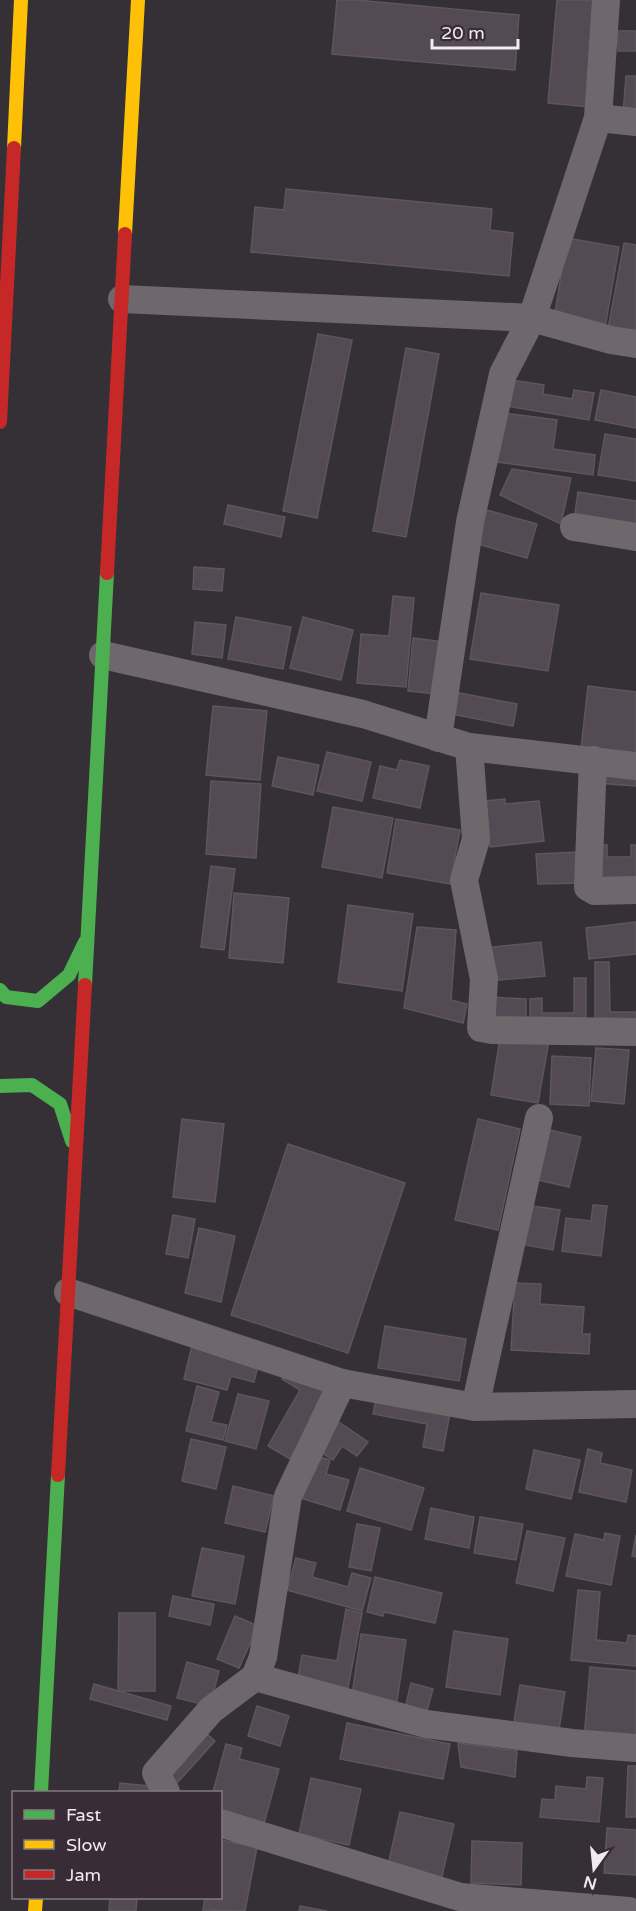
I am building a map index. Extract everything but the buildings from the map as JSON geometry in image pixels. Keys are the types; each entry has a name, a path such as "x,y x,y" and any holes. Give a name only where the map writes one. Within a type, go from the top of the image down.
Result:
{"main road":[{"path":"0,422 20,0"},
{"path":"41,1791 138,0"},
{"path":"0,990 6,997 38,1000 69,975 87,938"},
{"path":"0,1086 32,1085 60,1104 76,1154"}],"street":[{"path":"438,738 470,522 503,374 532,318 598,118 606,0"},
{"path":"598,118 636,122"},
{"path":"122,299 532,318 611,340 636,344"},
{"path":"574,527 636,537"},
{"path":"103,654 363,714 469,747 636,766"},
{"path":"469,747 476,840 465,880 484,979 481,1028 636,1032"},
{"path":"593,760 588,887 595,891 636,890"},
{"path":"475,1407 540,1118"},
{"path":"68,1292 342,1383 475,1407 636,1404"},
{"path":"165,1791 156,1773 211,1710 255,1677 263,1657 288,1496 342,1383"},
{"path":"255,1677 426,1724 572,1743 636,1748"},
{"path":"222,1824 460,1897 629,1911"}],"traffic: fast":[{"path":"85,985 107,573"},
{"path":"0,990 6,997 38,1001 69,975 85,942"},
{"path":"0,1086 32,1085 60,1104 72,1141"},
{"path":"41,1791 58,1475"}],"traffic: slow":[{"path":"14,148 21,0"},
{"path":"125,234 138,0"},
{"path":"35,1911 36,1899"}],"traffic: jam":[{"path":"0,422 14,148"},
{"path":"107,573 125,234"},
{"path":"58,1475 85,985"}]}
